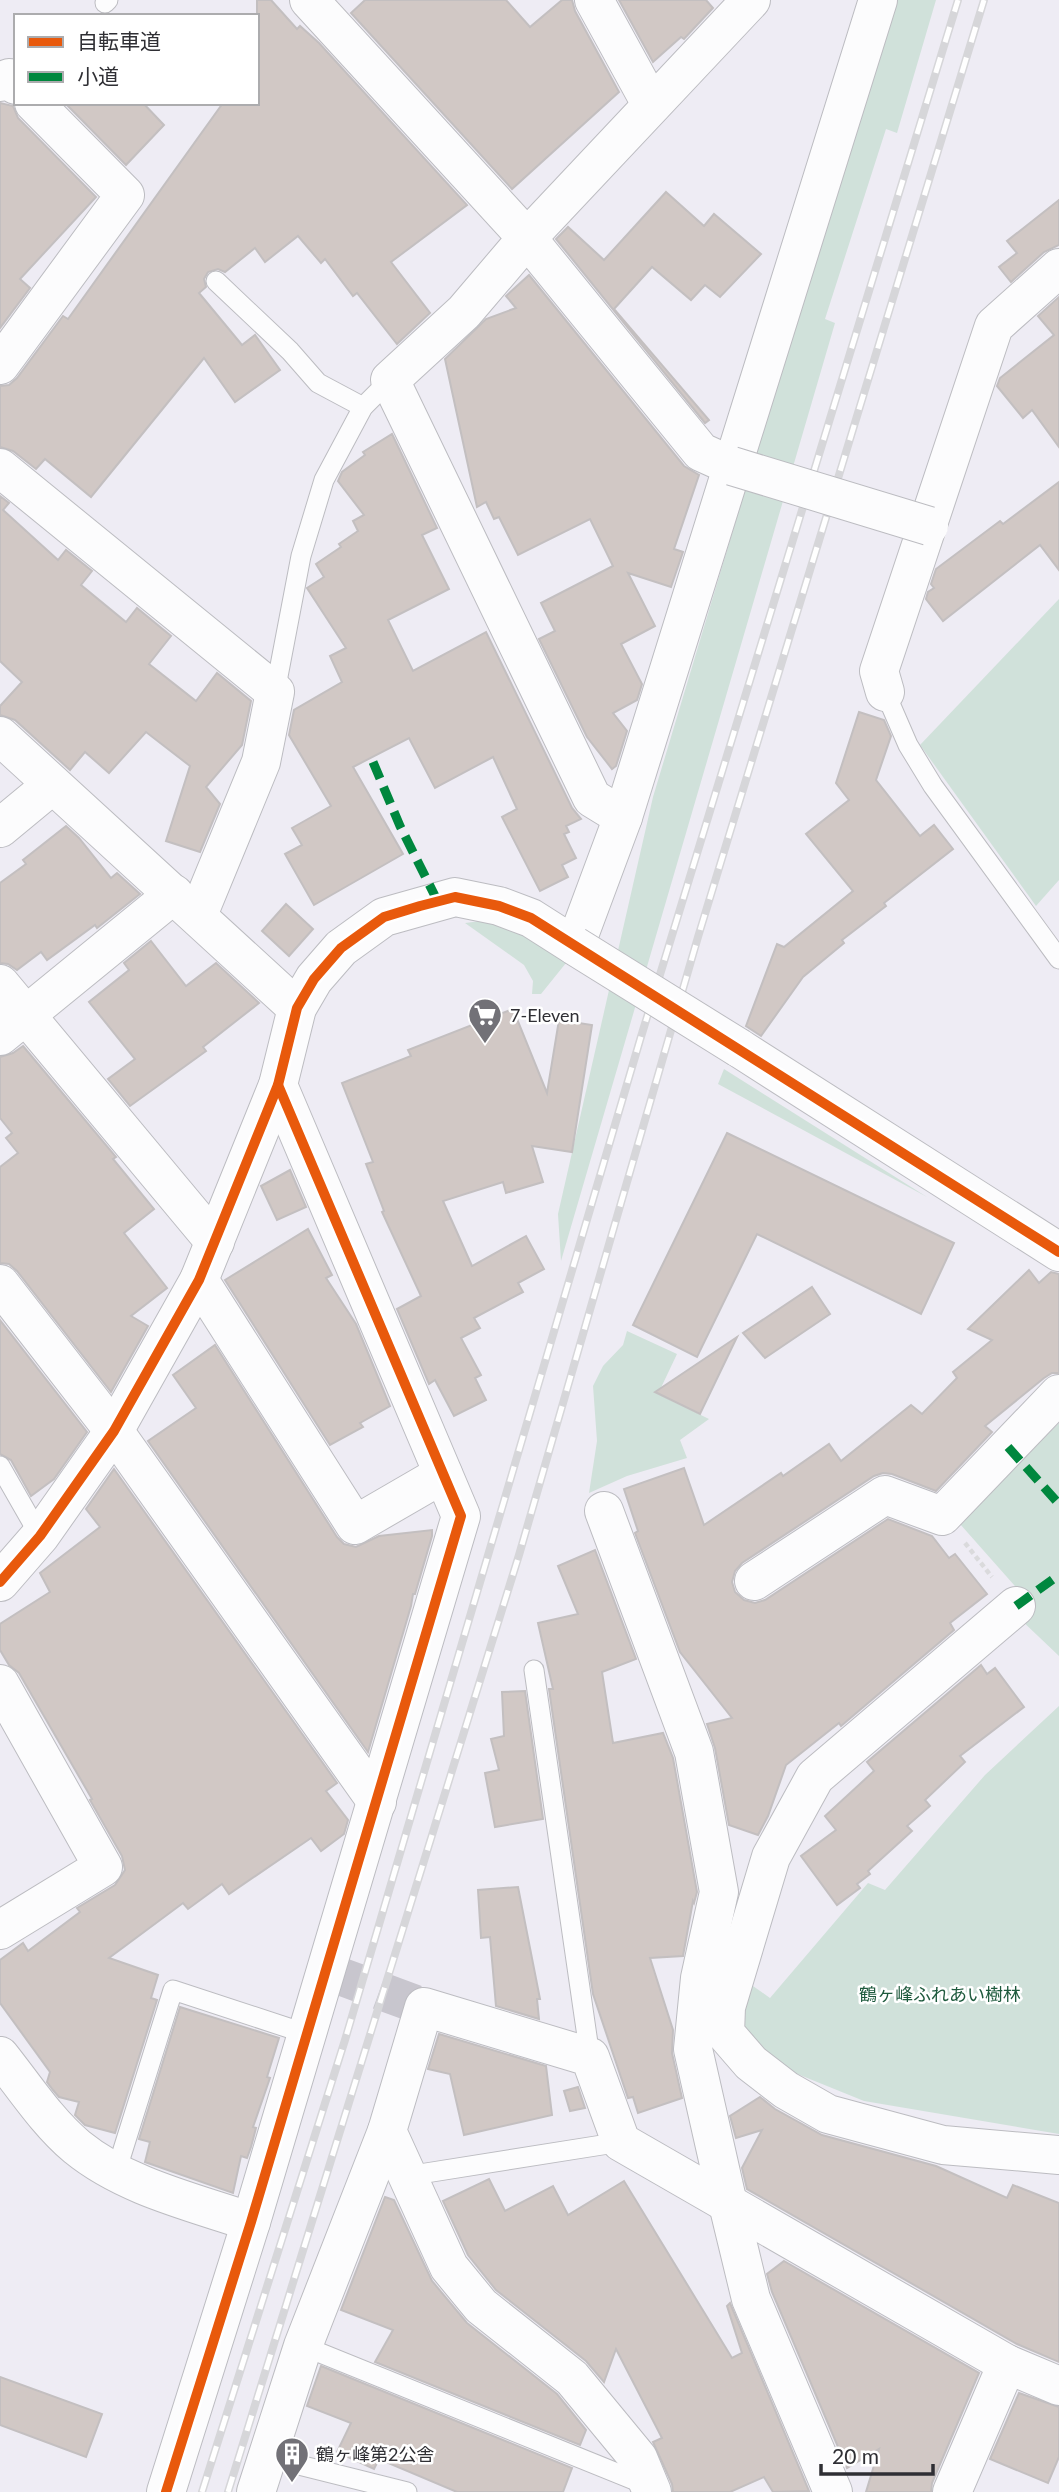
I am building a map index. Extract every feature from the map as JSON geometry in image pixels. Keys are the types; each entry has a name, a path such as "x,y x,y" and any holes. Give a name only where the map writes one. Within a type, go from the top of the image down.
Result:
{"street":[{"path":"309,0 527,238 701,452 732,466 929,526"},
{"path":"594,0 651,104"},
{"path":"623,817 592,798 390,380 464,312 527,238 751,0"},
{"path":"575,946 623,817 878,0"},
{"path":"0,365 125,195 36,105"},
{"path":"885,692 879,671 994,326 1059,268"},
{"path":"0,468 275,692 261,762 186,904 13,1026"},
{"path":"0,736 297,1008"},
{"path":"0,828 52,785"},
{"path":"0,1582 40,1536 114,1431 199,1280 278,1085 297,1008 314,979 341,948 384,917 455,897 499,906 531,918 1059,1252"},
{"path":"0,984 13,1026 215,1242"},
{"path":"166,2492 251,2221 461,1516 278,1085"},
{"path":"199,1280 355,1525 443,1475"},
{"path":"0,1284 114,1431 377,1802"},
{"path":"754,1581 886,1495 942,1516 1059,1394"},
{"path":"604,1511 694,1752 719,1892 700,1978 725,2033 751,2063 786,2090 828,2114 943,2145 1059,2155"},
{"path":"833,2492 751,2299 693,2049 771,1857 815,1777 1016,1606"},
{"path":"0,1684 103,1867 0,1930"},
{"path":"261,2475 303,2346 387,2131 424,2007 590,2057 621,2142 1007,2364 1059,2386"},
{"path":"0,2056 75,2145 104,2166 155,2189 251,2221"},
{"path":"387,2131 449,2267 481,2306 572,2378 638,2458 651,2489"},
{"path":"952,2492 1007,2364"}],"lane":[{"path":"216,281 290,351 318,383 363,407"},
{"path":"275,692 301,556 324,480 363,407 390,380"},
{"path":"885,692 908,745 933,786 1059,959"},
{"path":"0,1466 40,1536"},
{"path":"534,1670 590,2057"},
{"path":"116,2172 173,1990 307,2034"},
{"path":"407,2176 621,2142"},
{"path":"303,2346 651,2489"},
{"path":"261,2475 407,2492"}],"path":[{"path":"942,1516 1016,1606"}],"green space":[{"path":"892,0 936,0 897,133 886,129 825,319 835,323 561,1261 558,1214 653,797"},
{"path":"1059,599 1059,880 1036,906 920,745"},
{"path":"489,920 530,934 566,963 541,994 532,994 533,981 524,965 465,923"},
{"path":"724,1069 927,1197 718,1084"},
{"path":"627,1331 677,1354 658,1394 709,1419 680,1440 687,1458 627,1476 589,1493 597,1441 593,1386 603,1366 623,1345"},
{"path":"1059,1423 1059,1656 1018,1617 1030,1603 960,1524"},
{"name":"鶴ヶ峰ふれあい樹林","path":"1059,1706 1059,2134 864,2101 785,2069 745,2031 739,2005 743,1979 770,1998 868,1883 885,1890 985,1775"}],"building":[{"path":"257,0 271,0 297,29 300,26 319,43 467,205 391,262 430,313 397,344 357,293 353,296 325,259 321,263 298,236 265,262 255,248 225,272 218,269 208,272 204,279 206,287 199,293 242,345 255,335 280,370 235,402 204,358 91,497 45,459 36,469 13,451 0,447 0,386 9,385 17,378 63,316 68,319 222,105 259,105"},
{"path":"365,0 506,0 530,27 562,0 572,0 575,11 619,92 512,189 351,13"},
{"path":"619,0 706,0 713,8 684,39 681,37 653,62"},
{"path":"0,103 13,106 18,118 96,197 20,279 30,288 0,328"},
{"path":"67,105 145,105 164,125 126,165"},
{"path":"666,192 704,226 714,214 761,254 720,297 705,285 691,300 652,267 614,309 709,420 705,423 556,239 568,227 604,260"},
{"path":"1059,200 1059,245 1044,252 1011,282 999,267 1017,253 1007,241"},
{"path":"529,275 684,466 699,475 674,549 683,552 671,587 628,573 655,626 621,644 642,684 637,700 613,713 627,731 616,766 612,769 587,737 539,639 555,631 541,603 613,566 590,519 518,555 499,517 494,519 486,502 477,507 445,359 486,319 516,308 506,296"},
{"path":"1059,297 1059,447 1032,410 1023,418 997,386 1000,378 1054,335 1038,316"},
{"path":"392,434 437,528 422,535 449,589 388,620 413,671 486,632 572,808 581,819 566,826 569,832 564,834 576,858 562,865 568,877 540,891 502,817 517,809 493,757 435,788 409,738 353,767 403,854 314,905 285,854 302,845 292,828 331,806 289,735 294,710 342,682 330,656 346,648 307,588 324,577 316,564 358,531 353,521 364,515 338,481 342,472 365,455 363,452"},
{"path":"1059,482 1059,570 1040,545 943,621 926,599 928,592 934,588 931,584 936,569 1000,521 1003,524"},
{"path":"0,496 9,503 3,510 58,560 66,550 92,571 81,585 126,622 137,608 171,636 149,664 196,701 217,673 251,701 242,745 206,787 220,804 200,852 166,841 190,766 146,732 109,773 85,752 70,770 15,720 0,715 0,706 22,682 0,661"},
{"path":"859,712 884,720 891,736 876,780 920,836 934,825 953,849 884,903 886,906 842,940 844,943 803,977 761,1036 746,1026 777,944 784,947 853,891 806,834 849,800 836,783"},
{"path":"66,826 111,878 117,873 140,894 97,928 95,925 47,960 41,952 17,970 8,964 0,963 0,883 26,864 23,860"},
{"path":"286,904 313,929 289,956 262,931"},
{"path":"151,941 186,986 216,963 259,1003 203,1047 206,1051 130,1106 108,1079 135,1059 89,1002 129,970 124,963"},
{"path":"513,1009 547,1093 559,1020 592,1025 572,1152 532,1146 543,1182 506,1193 503,1182 443,1201 472,1266 526,1236 544,1269 518,1283 523,1292 474,1318 480,1328 461,1338 481,1375 475,1378 486,1400 454,1416 435,1380 429,1384 397,1309 421,1296 382,1212 384,1211 366,1164 373,1162 342,1083 411,1056 408,1050"},
{"path":"23,1046 116,1157 113,1159 154,1209 124,1233 167,1288 131,1316 148,1326 111,1392 17,1271 9,1264 0,1263 0,1167 18,1153 6,1138 12,1133 0,1118 0,1057"},
{"path":"727,1133 954,1243 921,1314 757,1234 697,1357 633,1325"},
{"path":"290,1170 306,1207 277,1220 261,1186"},
{"path":"308,1229 332,1275 326,1278 356,1324 390,1406 360,1423 363,1427 330,1445 225,1280"},
{"path":"1029,1270 1039,1283 1051,1272 1059,1274 1059,1373 1052,1373 1044,1378 985,1426 992,1432 936,1491 892,1474 874,1476 742,1563 735,1571 732,1582 735,1592 744,1600 755,1603 765,1600 888,1519 932,1536 949,1558 955,1554 987,1594 950,1623 954,1630 841,1726 839,1723 786,1765 768,1816 758,1835 729,1825 715,1748 707,1724 732,1718 680,1652 635,1533 638,1531 624,1489 684,1468 704,1525 829,1444 841,1461 911,1405 922,1414 957,1378 953,1372 992,1340 968,1329"},
{"path":"812,1287 830,1314 765,1358 743,1333"},
{"path":"0,1320 87,1432 54,1479 31,1496 11,1460 0,1454"},
{"path":"737,1337 700,1414 655,1392"},
{"path":"215,1345 344,1544 356,1547 379,1536 432,1530 368,1752 148,1441 196,1408 173,1375"},
{"path":"114,1469 337,1783 326,1791 348,1820 344,1834 321,1851 311,1838 229,1894 222,1884 188,1909 183,1903 109,1958 158,1975 151,1998 157,2000 115,2133 85,2125 75,2115 79,2102 59,2097 47,2082 50,2072 0,2003 0,1960 23,1943 28,1951 80,1912 77,1908 115,1885 125,1870 122,1856 90,1800 92,1799 19,1673 9,1665 0,1650 0,1624 50,1592 40,1573 100,1527 86,1509"},
{"path":"595,1550 636,1659 602,1672 613,1743 663,1733 673,1758 697,1892 683,1956 650,1958 673,2030 672,2053 682,2098 638,2113 633,2097 628,2098 593,1994 549,1689 553,1689 538,1623 578,1614 558,1566"},
{"path":"981,1665 987,1674 995,1668 1024,1707 960,1756 965,1762 925,1800 930,1806 907,1826 912,1831 868,1871 870,1874 857,1884 860,1888 837,1905 801,1856 836,1830 825,1816 874,1771 867,1762"},
{"path":"525,1691 543,1819 495,1827 485,1773 499,1770 491,1739 504,1736 502,1692"},
{"path":"518,1887 540,1999 537,1999 539,2019 496,2006 490,1937 481,1938 478,1890"},
{"path":"180,2007 279,2038 267,2077 270,2078 253,2127 256,2128 251,2147 247,2158 241,2156 233,2193 145,2162 150,2142 139,2139"},
{"path":"439,2034 546,2066 552,2115 464,2135 450,2074 428,2069"},
{"path":"578,2087 585,2108 570,2111 564,2091"},
{"path":"760,2097 775,2109 822,2135 936,2166 1007,2198 1013,2185 1059,2203 1059,2362 1017,2344 747,2189 742,2168 762,2130 736,2138 730,2116"},
{"path":"489,2179 505,2211 553,2186 568,2215 624,2181 732,2358 742,2353 727,2306 730,2303 809,2491 773,2492 764,2477 730,2492 673,2492 653,2442 662,2438 616,2349 604,2382 586,2361 496,2290 468,2255 443,2201"},
{"path":"385,2197 394,2200 432,2281 467,2323 557,2394 586,2430 580,2445 375,2362 393,2330 341,2310"},
{"path":"784,2261 979,2373 932,2483 931,2492 866,2492 879,2449 847,2468 772,2292 767,2274"},
{"path":"321,2366 572,2468 563,2492 457,2492 379,2459 374,2469 337,2452 351,2423 307,2406"},
{"path":"0,2377 102,2414 86,2457 0,2425"},
{"path":"1019,2393 1059,2407 1059,2457 1048,2483 990,2459"}],"tunnel":[{"path":"326,1971 424,2007"}],"railway":[{"path":"202,2492 345,2040 640,1040 958,0"},
{"path":"228,2492 519,1555 698,937 984,0"}],"marked path":[{"path":"373,762 400,826 438,902"},
{"path":"1008,1447 1059,1504"},
{"path":"1016,1606 1059,1575"}],"cycle path":[{"path":"0,1582 40,1536 114,1431 199,1280 278,1085 297,1008 314,979 341,948 384,917 455,897 499,906 531,918 1059,1252"},
{"path":"166,2492 251,2222 461,1516 278,1085"}],"place":[{"name":"7-Eleven","path":"485,1045"},
{"name":"鶴ヶ峰第2公舎","path":"292,2484"}]}
